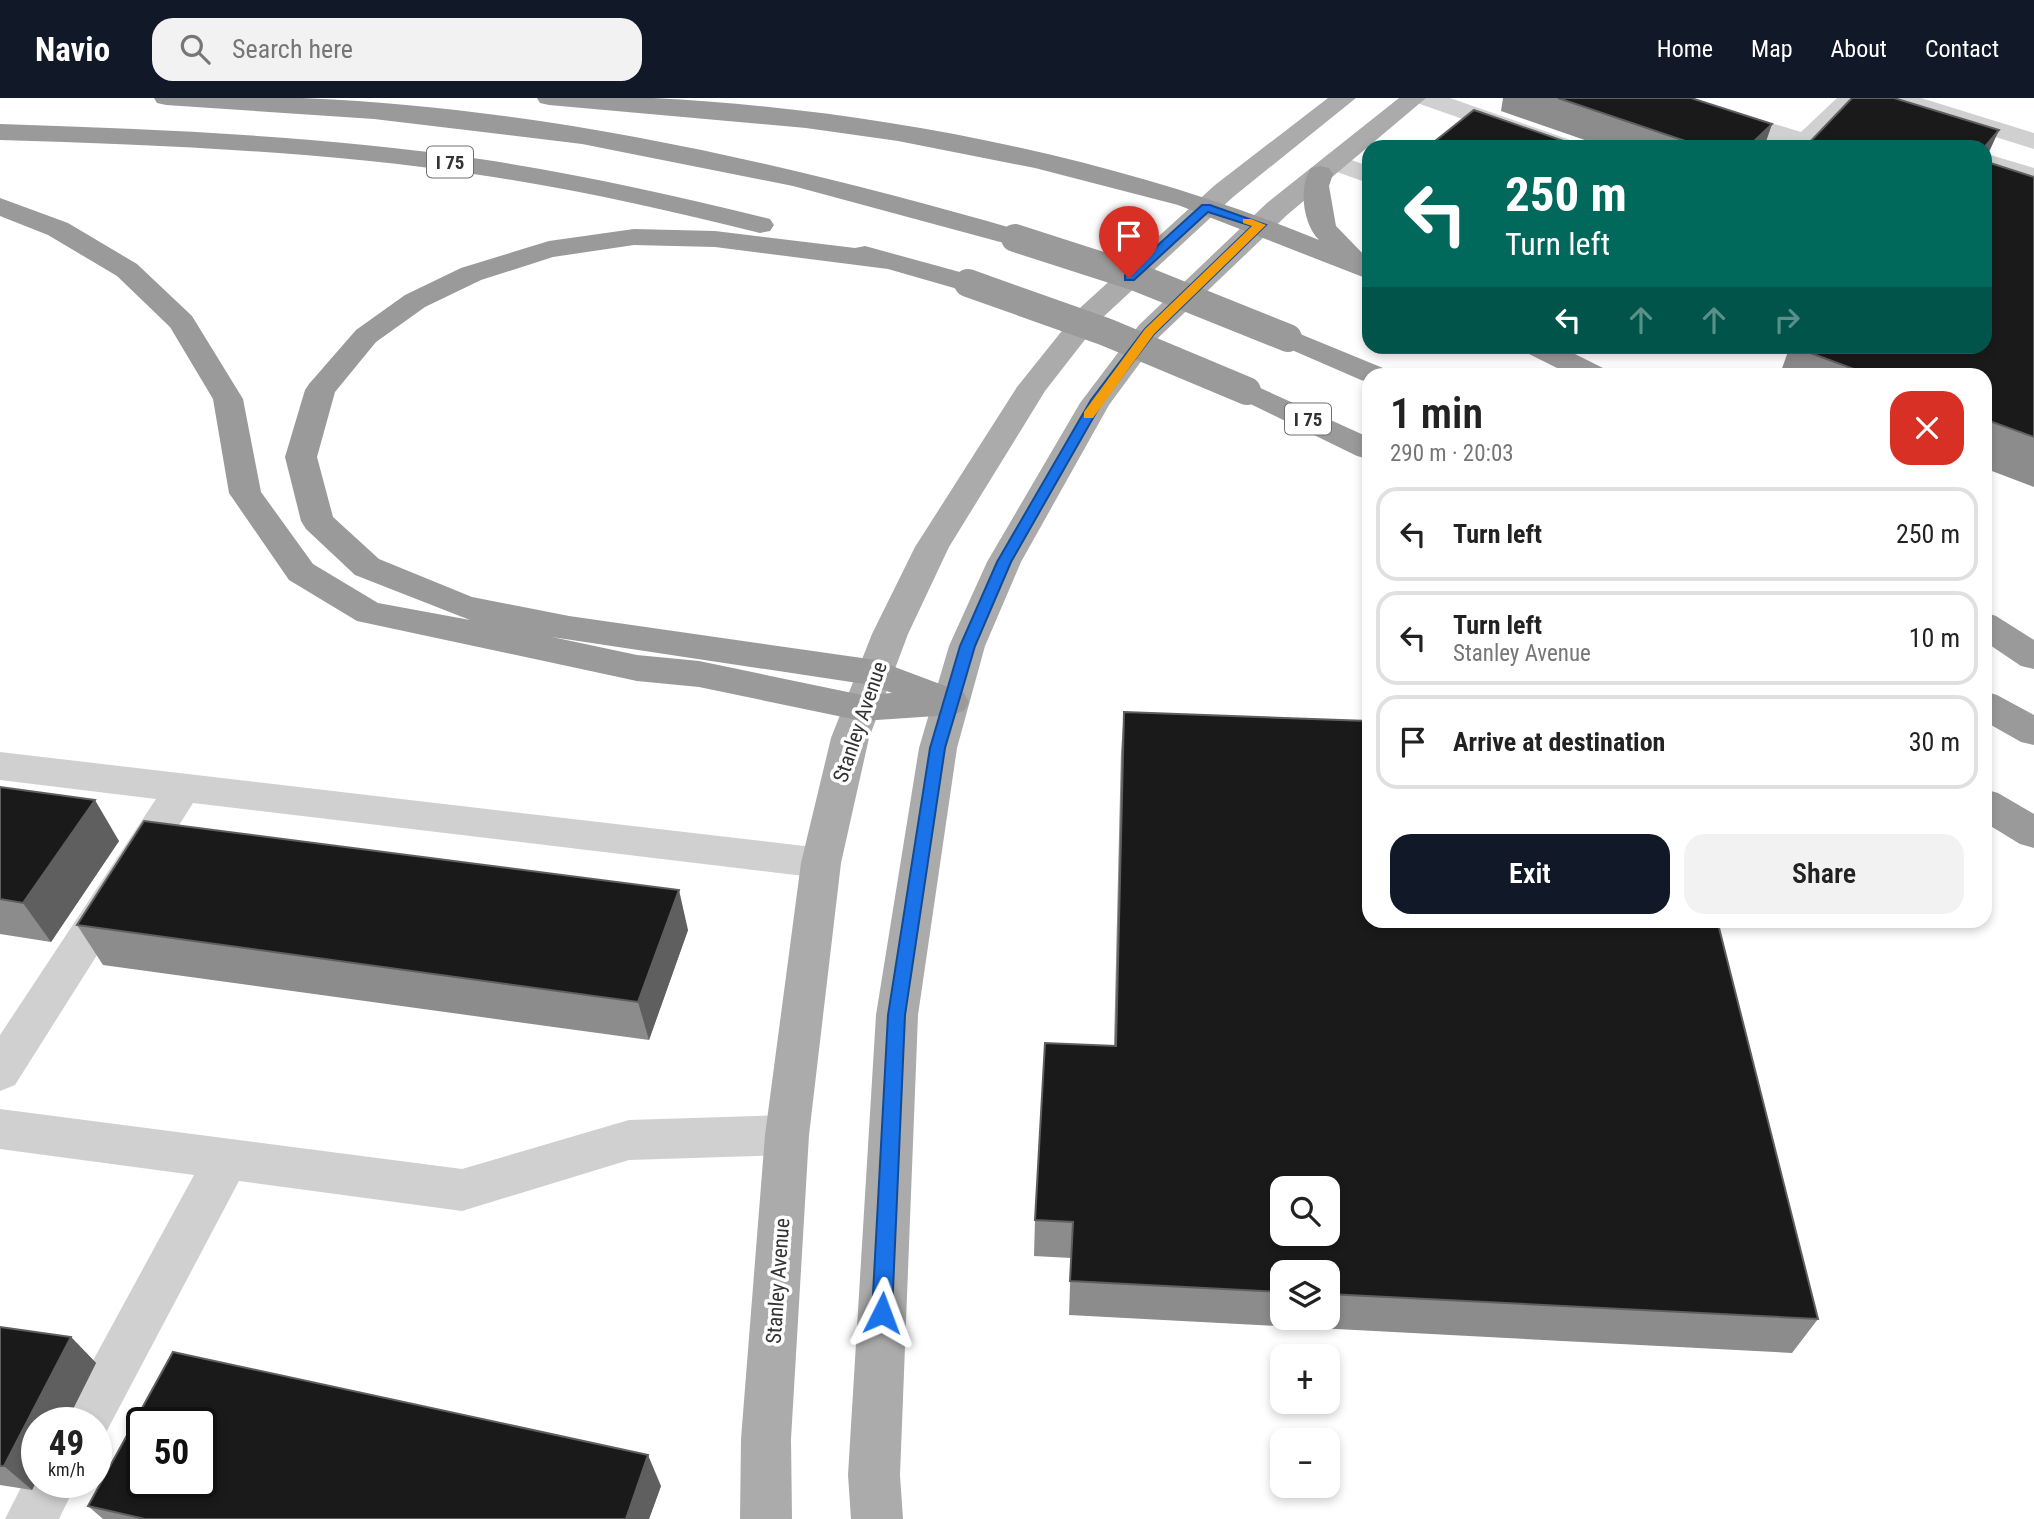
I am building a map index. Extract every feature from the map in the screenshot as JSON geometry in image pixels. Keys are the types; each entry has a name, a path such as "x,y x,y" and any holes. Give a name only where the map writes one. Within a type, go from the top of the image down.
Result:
{"highway":[{"name":"I 75","path":"166,98 363,111 601,140 716,160 866,195 1015,238 1136,277 1362,370"},
{"path":"549,98 760,115 893,133 1127,181 1260,225 1362,268"},
{"name":"I 75","path":"0,132 232,142 426,158 596,186 732,217 968,283 1106,332 1247,391 1362,446"},
{"path":"1327,168 1316,186 1323,228 1362,266"},
{"path":"0,206 58,229 127,271 182,322 228,399 246,493 301,572 369,614 508,639 637,668 869,690 951,702"},
{"path":"869,690 465,607 367,567 318,521 301,457 320,390 366,336 415,301 471,274 549,249 634,237 715,239 890,261"},
{"path":"1551,354 1580,368"},
{"path":"1992,629 2034,657"},
{"path":"1992,708 2034,732"},
{"path":"1992,808 2034,833"}],"main road":[{"name":"Stanley Avenue","path":"765,1519 766,1439 787,1135 821,863 850,738 890,634 933,547 1032,387 1091,313 1206,207 1344,98"},
{"path":"877,1519 874,1475 897,1015 937,748 967,646 1004,562 1095,403 1149,331 1260,225 1414,98"}],"street":[{"path":"1426,98 1547,140"},
{"path":"1662,98 1789,140"},
{"path":"1895,98 1969,121 2030,134 2009,168"},
{"path":"1969,121 1989,98"},
{"path":"1809,140 1843,106 1861,123"},
{"path":"1327,168 1362,174"},
{"path":"0,766 821,863"},
{"path":"0,1072 182,789"},
{"path":"0,1129 462,1190 629,1140 787,1135"},
{"path":"93,1407 227,1159"},
{"path":"32,1519 43,1498"}],"building":[{"path":"1558,98 1691,98 1772,124 1755,140 1682,140"},
{"path":"1852,98 1894,98 1999,130 1991,140 1812,140"},
{"path":"1474,110 1561,140 1436,140"},
{"path":"1992,164 2034,177 2034,437 1992,422 1992,368 1851,368 1813,354 1992,354"},
{"path":"1124,712 1362,721 1362,928 1719,928 1818,1319 1340,1295 1340,1260 1270,1260 1270,1291 1070,1281 1073,1222 1035,1220 1045,1043 1116,1046"},
{"path":"0,787 95,800 23,903 0,899"},
{"path":"144,821 679,890 638,1002 77,925"},
{"path":"0,1327 71,1337 35,1407 21,1407 21,1433 4,1466 0,1466"},
{"path":"173,1352 648,1455 626,1519 145,1519 88,1506 92,1498 112,1498 112,1463 126,1437 126,1498 217,1498 217,1407 143,1407"}],"slow traffic":[{"path":"1088,415 1149,331 1260,225 1247,221"}],"route":[{"path":"882,1313 897,1015 937,748 967,646 1004,562 1095,403 1149,331 1260,225 1206,207 1129,278"}]}
